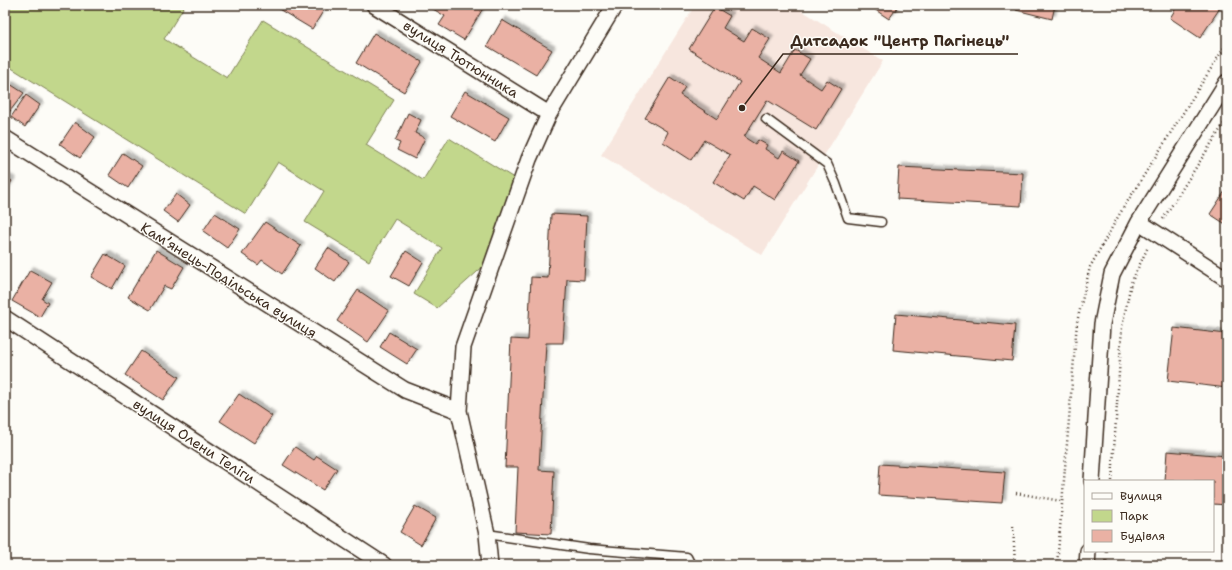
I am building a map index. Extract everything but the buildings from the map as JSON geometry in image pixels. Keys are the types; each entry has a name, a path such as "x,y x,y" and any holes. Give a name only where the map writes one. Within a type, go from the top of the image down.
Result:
{"street":[{"name":"вулиця Тютюнника","path":"374,5 549,114"},
{"path":"490,565 487,534 459,411 463,347 529,160 549,114 615,5"},
{"path":"1092,480 1102,324 1112,274 1139,222 1227,82"},
{"name":"Камʼянець-Подільська вулиця","path":"5,138 405,390 459,411"},
{"path":"1139,222 1227,279"},
{"name":"вулиця Олени Теліги","path":"5,318 384,565"},
{"path":"1087,565 1088,552"}],"lane":[{"path":"766,119 827,164 848,218 881,222"},
{"path":"487,534 589,549 688,557 691,565"}],"path":[{"path":"1112,480 1122,327 1131,283 1155,232 1227,118"},
{"path":"1016,493 1061,501"},
{"path":"1013,526 1015,565"},
{"path":"1106,565 1107,552"}],"shaded area":[{"path":"695,5 793,5 883,61 762,255 601,155"}],"green space":[{"path":"5,5 185,5 164,39 227,78 263,20 394,100 366,145 423,180 449,138 517,180 487,263 437,308 414,294 442,248 395,219 369,261 305,222 324,191 278,162 246,214 5,64"}],"place":[{"name":"Дитсадок \"Центр Пагінець\"","path":"742,108"}]}
